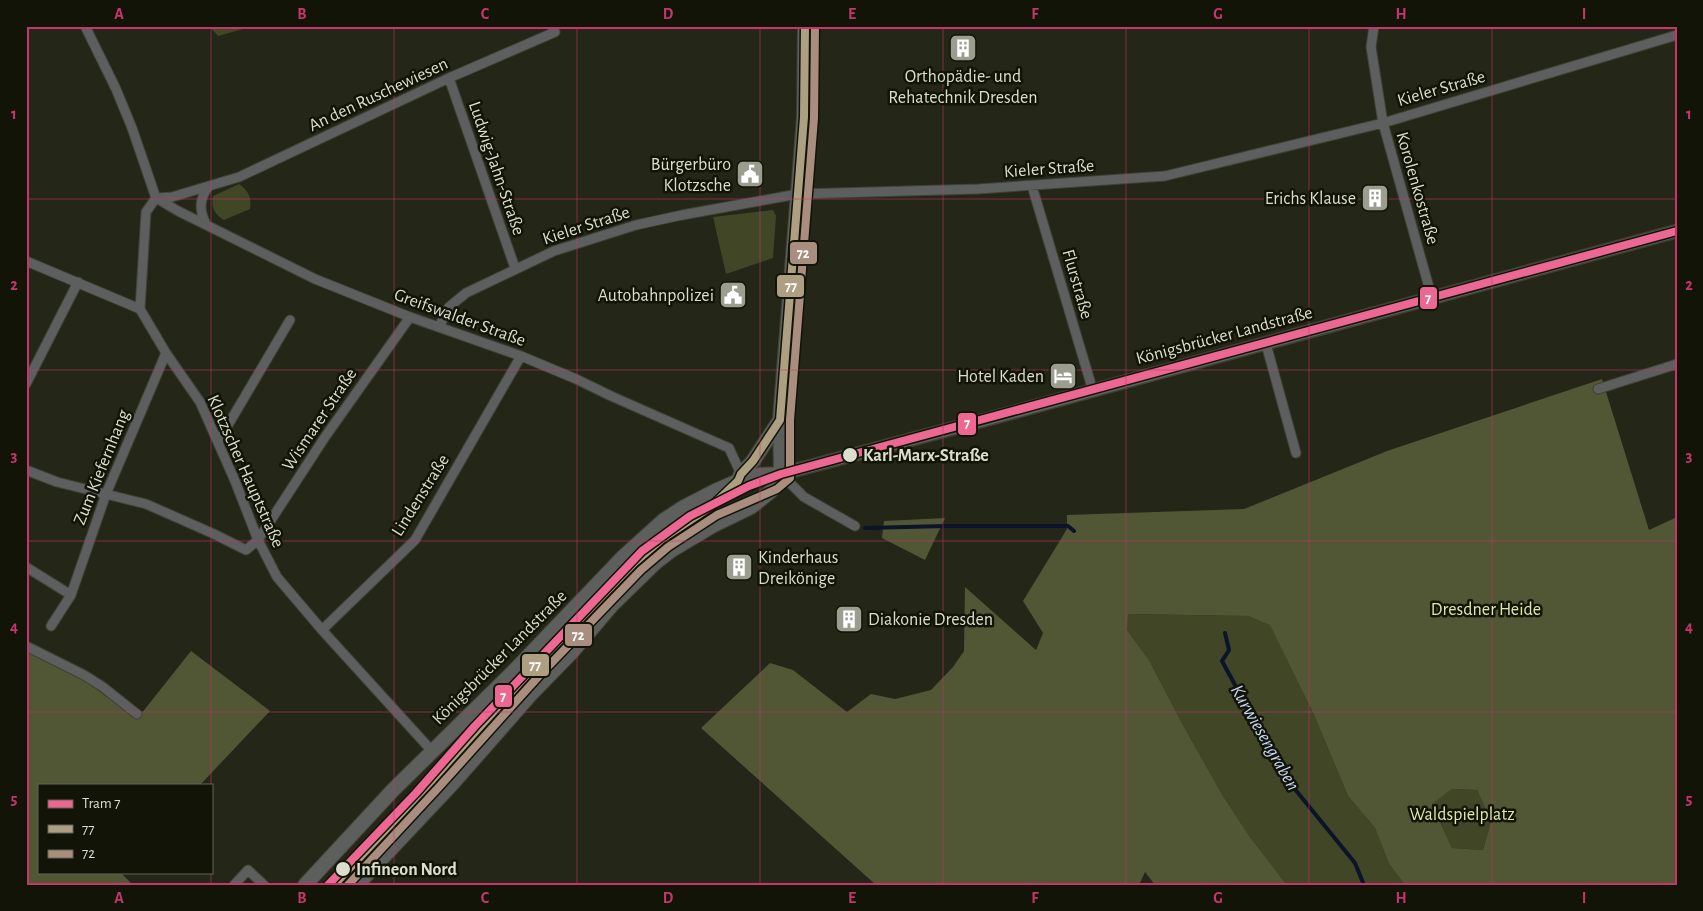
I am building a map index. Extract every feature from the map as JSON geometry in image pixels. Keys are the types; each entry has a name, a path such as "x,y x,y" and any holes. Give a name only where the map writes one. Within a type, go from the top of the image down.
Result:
{"main road":[{"path":"357,885 450,787 612,605 655,563 672,550 714,525 751,507 771,491 781,474 780,420 804,117 805,26"},
{"name":"Königsbrücker Landstraße","path":"305,885 393,790 532,652 622,558 664,520 684,507 740,478 781,474 1093,391 1677,231"},
{"path":"740,478 780,420"}],"street":[{"path":"26,260 140,309 146,212 156,198 132,128 116,89 85,26"},
{"name":"An den Ruschewiesen","path":"156,198 172,197 238,176 449,78 555,32 552,26"},
{"name":"Korolenkostraße","path":"1374,26 1371,47 1374,77 1383,123 1432,298"},
{"name":"Kieler Straße","path":"440,327 450,307 466,293 515,268 554,251 636,225 682,214 798,194 978,189 1166,176 1383,123 1677,35"},
{"name":"Ludwig-Jahn-Straße","path":"449,78 515,268"},
{"path":"206,224 200,206 204,192 209,186"},
{"name":"Flurstraße","path":"1032,186 1093,391"},
{"name":"Greifswalder Straße","path":"156,198 315,279 410,317 520,356 576,379 729,448 740,478"},
{"path":"26,384 78,282"},
{"name":"Klotzscher Hauptstraße","path":"140,309 166,353 200,402 258,540 276,577 432,751"},
{"name":"Wismarer Straße","path":"258,540 325,437 410,317"},
{"path":"218,442 290,320"},
{"path":"1266,344 1296,453"},
{"name":"Zum Kiefernhang","path":"52,626 72,595 106,494 166,353"},
{"name":"Lindenstraße","path":"322,630 416,540 520,356"},
{"path":"1598,389 1677,364"},
{"path":"26,470 57,482 146,504 246,550 258,540"},
{"path":"781,474 804,497 855,526"},
{"path":"26,567 72,595"},
{"path":"26,646 84,675 103,687 137,714"},
{"path":"234,885 248,870 264,885"}],"green space":[{"path":"209,26 254,26 218,36"},
{"path":"239,184 249,195 250,209 224,220 214,210 212,204 213,196"},
{"path":"773,210 776,216 773,258 726,274 713,217"},
{"name":"Dresdner Heide","path":"1602,379 1649,530 1677,517 1677,885 1405,885 1389,864 1375,828 1348,796 1314,715 1270,625 1248,616 1128,614 1127,630 1149,660 1223,796 1250,837 1287,885 1155,885 1145,872 1139,885 876,885 701,728 770,663 793,670 847,712 871,694 895,699 931,690 953,667 964,651 965,587 1036,650 1043,633 1023,601 1067,529 1067,515 1244,509 1387,451","holes":["1452,789 1477,790 1491,821 1483,850 1452,848 1432,804"]},
{"path":"945,518 925,560 882,538 884,521"},
{"path":"1127,614 1248,616 1270,624 1314,715 1348,796 1375,828 1389,864 1405,885 1287,885 1250,837 1223,796 1149,660 1127,630"},
{"path":"26,650 84,680 137,719 191,651 270,711 201,784 38,784 38,874 122,874 133,885 26,885"},
{"name":"Waldspielplatz","path":"1452,789 1477,790 1491,821 1483,850 1452,848 1432,803"}],"waterway":[{"path":"865,528 1068,526 1074,531"},
{"name":"Kurwiesengraben","path":"1225,633 1229,650 1222,661 1285,777 1355,863 1364,885"}],"tram line":[{"name":"7","path":"328,885 416,793 475,726 642,551 690,516 749,486 781,474 1677,231"}],"transit line":[{"name":"77","path":"334,885 531,670 634,563 662,539 712,506 738,481 780,420 804,117 805,26"},
{"name":"72","path":"348,885 538,677 641,570 668,547 717,515 777,489 790,478 790,420 814,118 815,26"}],"place":[{"name":"Orthopädie- und Rehatechnik Dresden","path":"963,48"},
{"name":"Bürgerbüro Klotzsche","path":"750,174"},
{"name":"Erichs Klause","path":"1375,198"},
{"name":"Autobahnpolizei","path":"733,295"},
{"name":"Hotel Kaden","path":"1063,376"},
{"name":"Karl-Marx-Straße","path":"850,455"},
{"name":"Kinderhaus Dreikönige","path":"739,567"},
{"name":"Diakonie Dresden","path":"849,619"},
{"name":"Infineon Nord","path":"343,869"}]}
